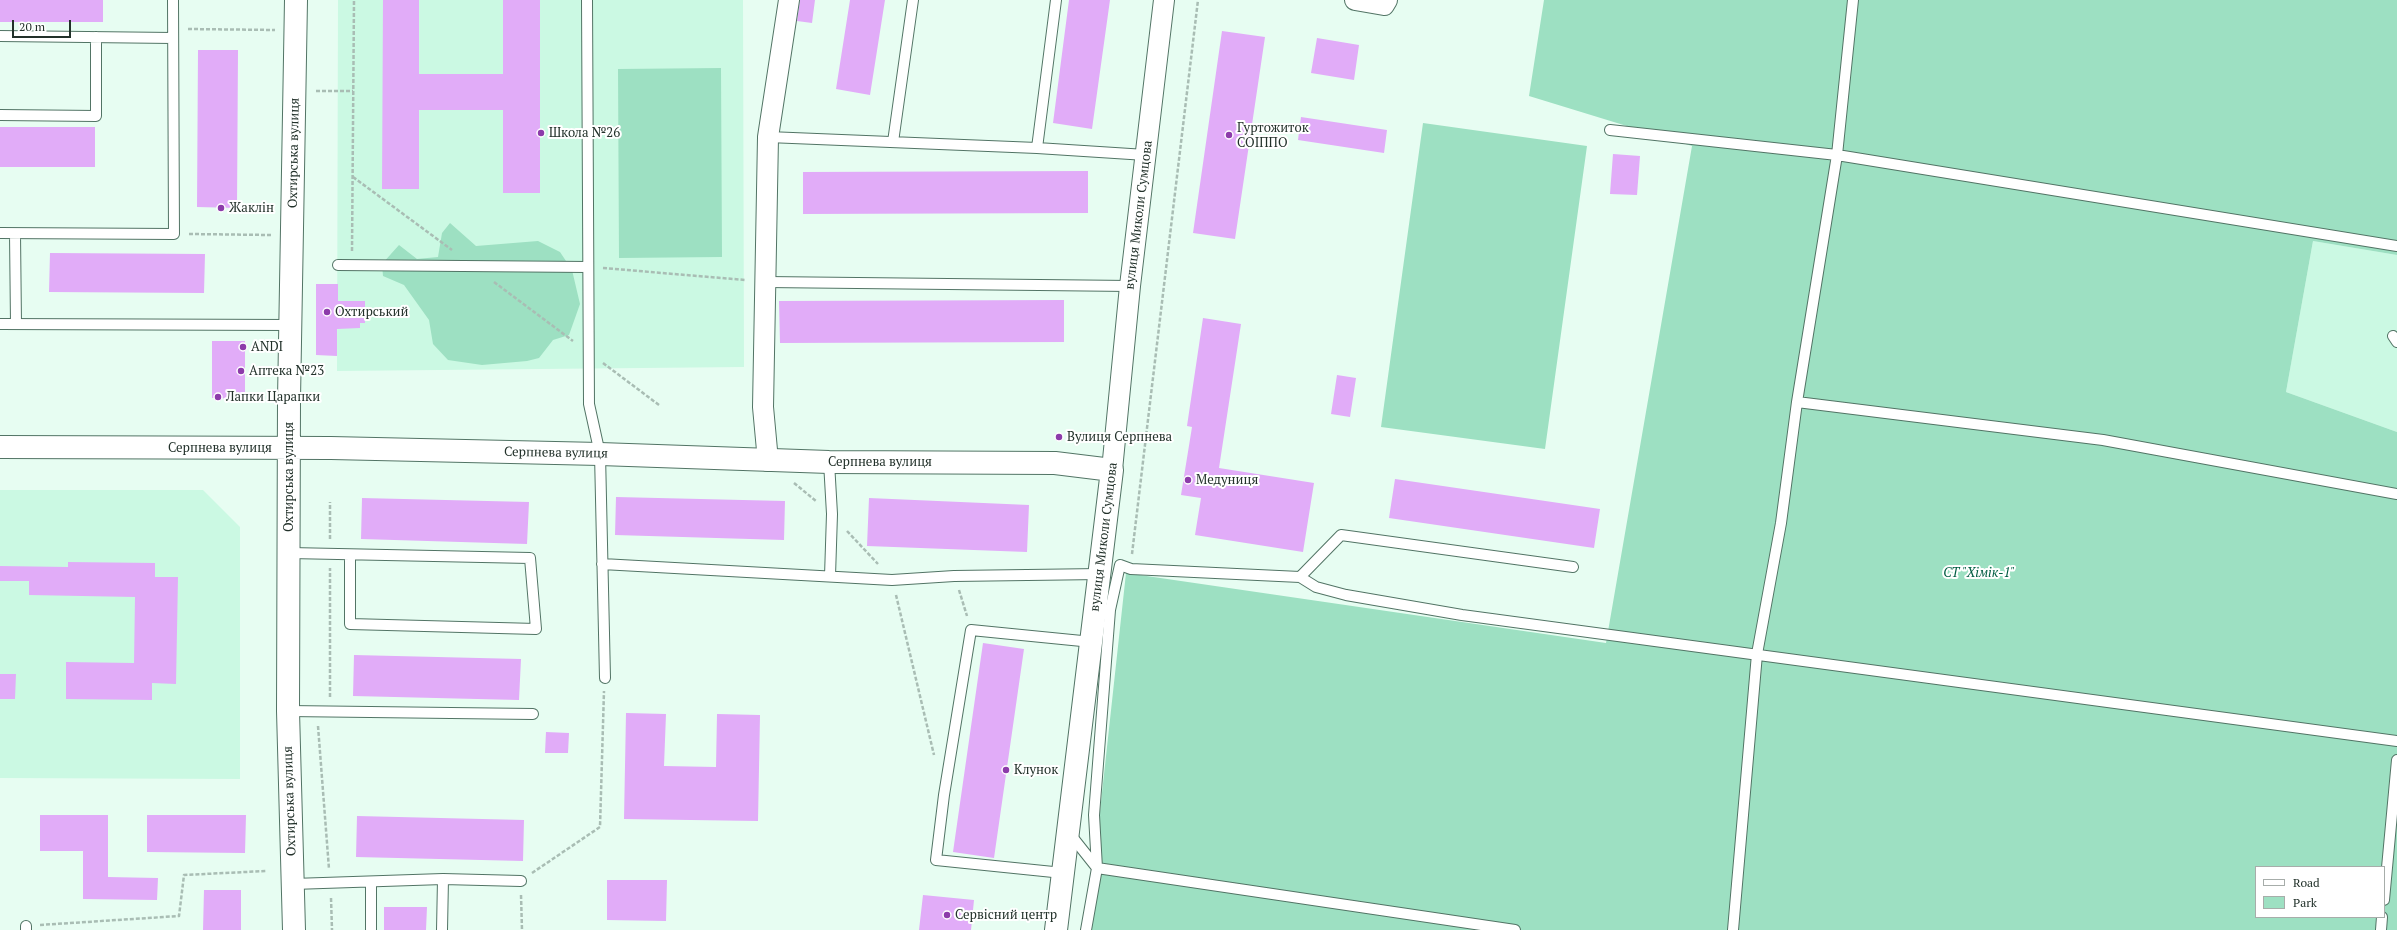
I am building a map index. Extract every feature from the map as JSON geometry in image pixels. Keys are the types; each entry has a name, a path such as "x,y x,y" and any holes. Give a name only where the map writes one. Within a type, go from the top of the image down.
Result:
{"street":[{"name":"Охтирська вулиця","path":"294,930 288,711 290,325 296,0"},
{"path":"768,461 763,407 768,137 789,0"},
{"name":"вулиця Миколи Сумцова","path":"1056,930 1092,642 1108,566 1112,470 1130,286 1164,0"},
{"path":"1355,0 1384,4 1387,0"},
{"name":"Серпнева вулиця","path":"0,447 290,448 600,454 768,461 1055,463 1112,470"}],"lane":[{"path":"0,234 174,234 173,0"},
{"path":"587,0 588,404 600,454 605,678"},
{"path":"893,142 913,0"},
{"path":"1036,148 1056,0"},
{"path":"1733,930 1757,654 1781,523 1797,402 1837,155 1853,0"},
{"path":"0,36 96,37 173,33"},
{"path":"0,115 96,116 96,37"},
{"path":"1610,130 1837,155 2397,246"},
{"path":"768,137 1036,148 1146,155"},
{"path":"15,234 16,324"},
{"path":"338,265 588,267"},
{"path":"766,282 1130,286"},
{"path":"0,324 290,325"},
{"path":"1797,402 2103,440 2397,494"},
{"path":"829,462 832,514 830,576"},
{"path":"1300,577 1341,535 1573,567"},
{"path":"290,554 330,554 530,558 536,629 350,624 350,555"},
{"path":"602,564 892,580 1108,566 1130,569 1300,577 1316,587 1346,595 1462,615 2397,741"},
{"path":"1086,930 1097,868 1094,815 1110,610 1108,566"},
{"path":"1063,873 936,860 944,794 971,630 1092,642"},
{"path":"288,711 533,714"},
{"path":"2385,889 2397,760"},
{"path":"1068,833 1097,868 1516,930"},
{"path":"442,930 443,879"},
{"path":"293,884 443,879 521,880"},
{"path":"371,882 371,930"},
{"path":"2381,930 2382,918"}],"path":[{"path":"352,265 354,0"},
{"path":"1130,569 1198,0"},
{"path":"173,33 276,30"},
{"path":"295,90 353,91"},
{"path":"353,177 659,405"},
{"path":"174,234 271,235"},
{"path":"588,267 766,282"},
{"path":"330,502 330,712"},
{"path":"954,576 971,630"},
{"path":"892,580 935,756"},
{"path":"522,930 521,880 600,827 605,678"},
{"path":"317,712 331,883 332,930"},
{"path":"26,928 179,916 184,875 266,871"}],"shaded area":[{"name":"Школа №26","path":"338,0 743,0 744,367 337,371"},
{"path":"2313,241 2397,255 2397,432 2286,392"},
{"path":"0,490 203,490 240,527 240,779 0,778"}],"green space":[{"name":"СТ \"Хімік-1\"","path":"1544,0 2397,0 2397,255 2313,241 2286,392 2397,432 2397,930 1087,930 1126,573 1606,643 1692,146 1529,96"},
{"path":"721,68 722,257 619,258 618,69"},
{"path":"1423,123 1587,146 1545,449 1381,427"},
{"path":"450,223 476,246 538,241 560,252 572,270 580,304 569,335 553,340 539,358 527,361 482,365 448,360 433,344 429,320 404,285 383,276 382,264 399,245 417,259 438,257 442,233"}],"building":[{"path":"0,0 103,0 103,22 0,22"},
{"path":"383,0 419,0 419,74 503,74 503,0 540,0 540,193 503,193 503,110 419,110 419,189 382,189"},
{"path":"800,0 815,0 812,23 797,21"},
{"path":"850,0 885,0 870,95 836,89"},
{"path":"1069,0 1110,0 1092,129 1053,123"},
{"name":"Гуртожиток СОІППО","path":"1222,31 1265,37 1235,239 1193,233"},
{"path":"1317,38 1359,45 1354,80 1311,73"},
{"path":"198,50 238,50 237,208 197,207"},
{"path":"1301,117 1387,130 1384,153 1298,140"},
{"path":"0,127 95,127 95,167 0,167"},
{"path":"1613,154 1640,156 1637,195 1610,194"},
{"path":"1088,171 1088,213 803,214 803,172"},
{"path":"50,253 205,254 204,293 49,292"},
{"name":"Охтирський","path":"316,284 338,284 338,301 365,301 365,323 360,323 360,328 337,329 337,356 316,355"},
{"path":"1064,300 1064,342 780,343 779,301"},
{"path":"1203,318 1241,324 1219,468 1314,483 1303,552 1195,535 1201,498 1181,495 1192,427 1187,426"},
{"path":"212,341 245,341 245,399 212,398"},
{"path":"1337,375 1356,378 1350,417 1331,414"},
{"path":"1395,479 1600,509 1594,548 1389,518"},
{"path":"616,497 785,501 784,540 615,535"},
{"path":"362,498 529,502 527,544 361,539"},
{"path":"869,498 1029,505 1027,552 867,546"},
{"path":"68,562 155,563 155,577 178,577 176,684 152,683 152,700 66,699 66,662 134,663 135,597 29,595 29,581 0,581 0,566 68,567"},
{"path":"983,643 1024,649 994,858 953,852"},
{"path":"354,655 521,659 519,700 353,696"},
{"path":"0,674 16,674 15,699 0,699"},
{"path":"626,713 666,714 664,766 716,767 717,714 760,715 758,821 624,819"},
{"path":"546,732 569,733 568,753 545,753"},
{"path":"40,815 108,815 108,877 158,878 157,900 83,899 83,851 40,851"},
{"path":"147,815 246,815 245,853 147,852"},
{"path":"357,816 524,820 523,861 356,857"},
{"path":"607,880 667,880 666,921 607,920"},
{"path":"204,890 241,890 241,930 203,930"},
{"name":"Сервісний центр","path":"923,895 974,900 971,930 919,930"},
{"path":"384,907 427,907 426,930 384,930"}],"place":[{"name":"Школа №26","path":"541,133"},
{"name":"Гуртожиток СОІППО","path":"1229,135"},
{"name":"Жаклін","path":"221,208"},
{"name":"Охтирський","path":"327,312"},
{"name":"ANDI","path":"243,347"},
{"name":"Аптека №23","path":"241,371"},
{"name":"Лапки Царапки","path":"218,397"},
{"name":"Вулиця Серпнева","path":"1059,437"},
{"name":"Медуниця","path":"1188,480"},
{"name":"Клунок","path":"1006,770"},
{"name":"Сервісний центр","path":"947,915"}]}
